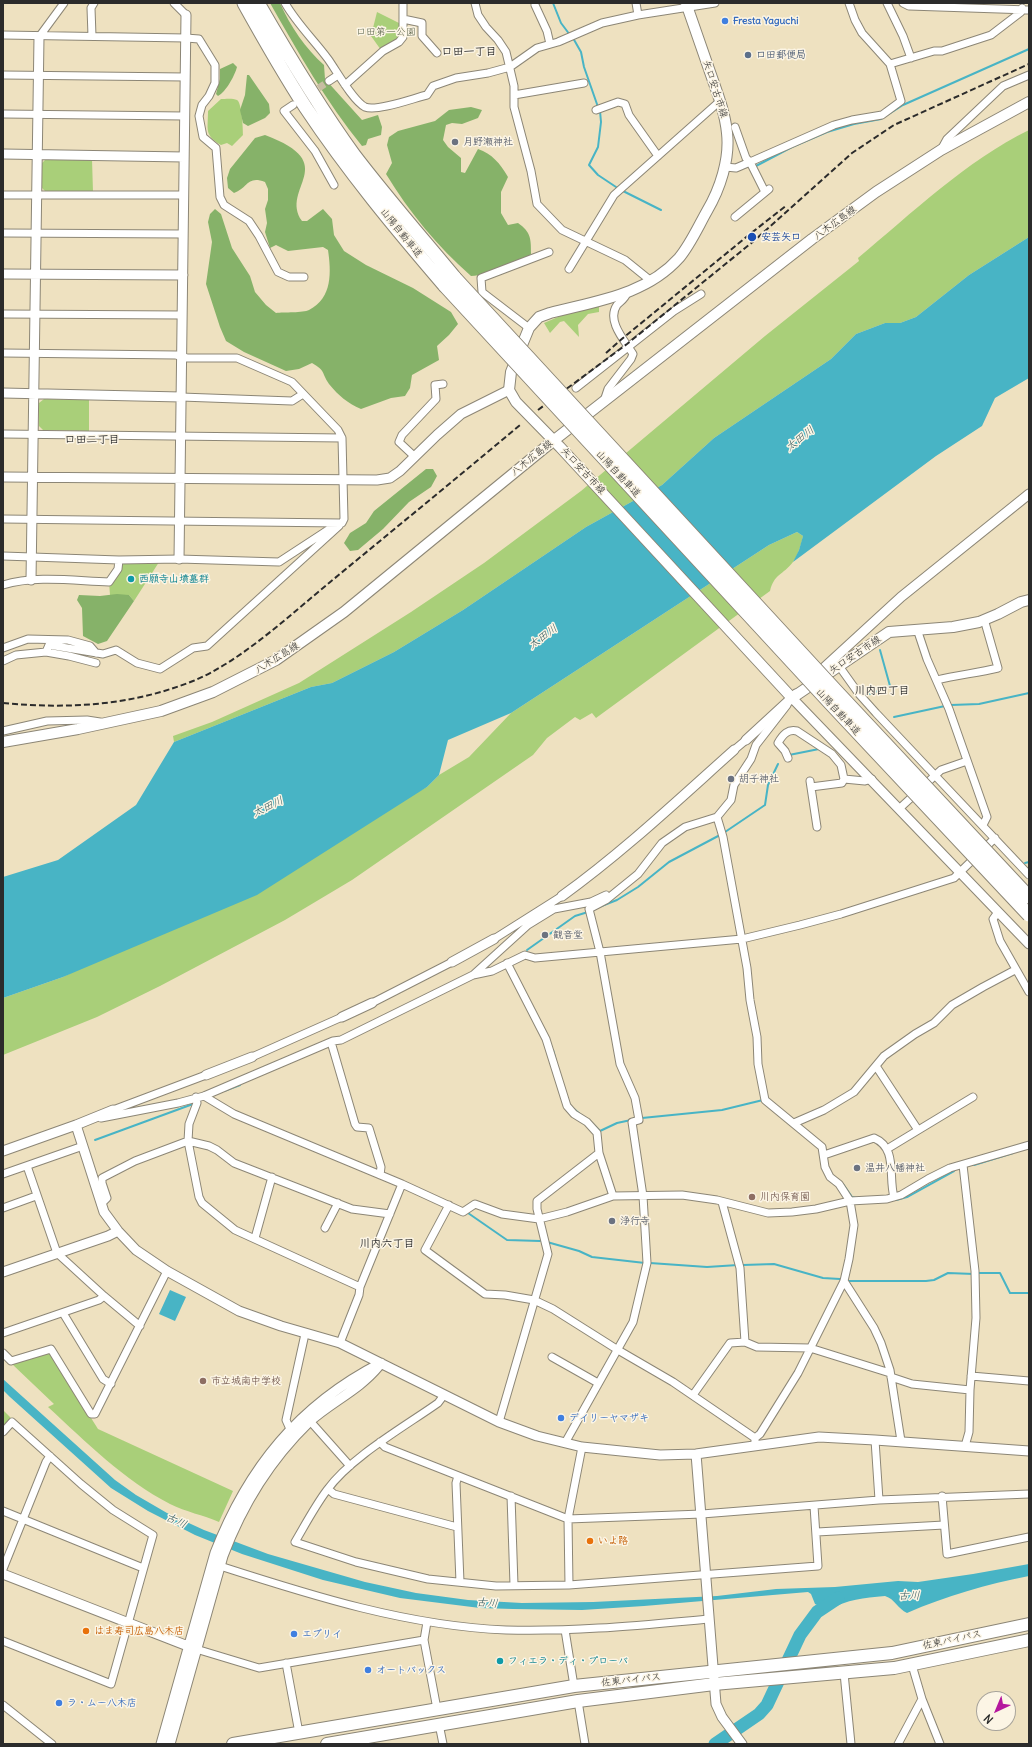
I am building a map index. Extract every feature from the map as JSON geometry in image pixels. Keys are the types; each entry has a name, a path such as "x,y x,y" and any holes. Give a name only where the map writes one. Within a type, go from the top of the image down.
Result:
{"highway":[{"name":"山陽自動車道","path":"244,3 295,89 340,156 390,222 445,286 830,704 1029,915"},
{"name":"山陽自動車道","path":"258,3 305,82 354,154 400,214 455,278 839,694 1029,897"},
{"name":"佐東バイパス","path":"233,1744 574,1686 713,1670 892,1653 1029,1624"},
{"name":"佐東バイパス","path":"327,1744 578,1701 714,1684 804,1677 912,1665 1029,1640"}],"main road":[{"name":"矢口安古市線","path":"687,5 720,101 728,135 725,168 712,202 687,246 670,266 651,281 627,294 539,317 529,328 511,372 509,390 516,402 557,444 790,695 839,666 889,632 953,627 984,619 1021,602 1029,600"},
{"name":"八木広島線","path":"3,742 161,711 213,692 276,660 344,612 557,444 604,401 812,239 876,192 941,150 1029,102"}],"street":[{"path":"32,580 38,37 64,3"},
{"path":"92,36 91,8 94,3"},
{"path":"174,3 186,15 179,559"},
{"path":"286,3 293,17 328,59 345,85 365,107 371,108 408,102 413,98 427,95 433,86 456,78 488,73 510,67 537,48 602,23 687,5 715,3"},
{"path":"345,85 382,51 399,42 404,37 405,33 402,19 403,3"},
{"path":"474,3 478,15 506,52 514,86 514,107 531,172 537,204 562,230 625,260 651,281"},
{"path":"636,3 638,15"},
{"path":"725,168 736,168 834,125 852,120 882,115 901,101 890,64 862,33 855,20 849,3"},
{"path":"887,3 904,36 911,58"},
{"path":"902,3 909,6 1027,11"},
{"path":"535,5 547,31 550,44"},
{"path":"890,64 934,51 942,51 991,35 1021,12 1027,11"},
{"path":"402,19 422,23 422,36 437,53"},
{"path":"3,35 38,37 92,36 199,39 215,65 215,83 209,96 202,105 199,116 203,137 216,148 220,197 224,205 249,221 259,236 278,272 289,277 304,277"},
{"path":"3,75 185,77"},
{"path":"329,81 338,75"},
{"path":"941,150 947,139 1003,86 1029,75"},
{"path":"514,95 584,83"},
{"path":"569,269 587,242 614,195 720,101"},
{"path":"596,110 618,102 625,104 629,115 658,156"},
{"path":"293,105 284,111 315,151 334,185"},
{"path":"3,114 184,116"},
{"path":"734,127 746,158 767,190 735,217"},
{"path":"3,154 184,157"},
{"path":"3,195 183,195"},
{"path":"3,233 183,234"},
{"path":"529,328 482,292 481,278 548,252"},
{"path":"3,274 183,275"},
{"path":"604,401 608,389 631,359 633,354 616,327 614,317 617,306 627,294"},
{"path":"576,388 674,311 701,294"},
{"path":"3,314 182,315"},
{"path":"3,353 176,355 187,358 237,358 292,382 338,430 342,438 344,480 344,519 342,523 207,646 193,648 160,668 137,662 116,650 104,654 49,645 46,652"},
{"path":"415,457 399,442 402,435 436,399 435,385 443,384"},
{"path":"3,477 344,480 377,480 390,478 400,471 461,414 509,390"},
{"path":"3,393 292,400 303,394"},
{"path":"3,434 342,438"},
{"path":"3,1150 76,1125 206,1075 342,1018 372,1004 494,939 562,896 588,877 637,836 746,740 790,695 901,597 1029,494"},
{"path":"3,519 342,523"},
{"path":"312,523 317,530 315,538"},
{"path":"3,556 119,560 179,559 279,562 315,538 342,523"},
{"path":"3,585 32,580 109,582 118,570 119,560"},
{"path":"937,680 960,675 968,676 998,668 984,619"},
{"path":"917,629 949,709 987,817 983,825"},
{"path":"3,648 28,639 68,640 90,646 96,653"},
{"path":"3,660 16,655 46,652 96,663"},
{"path":"839,666 868,704 1029,875"},
{"path":"790,695 1029,944"},
{"path":"565,1443 633,1322 647,1263 643,1196 632,1122 639,1120 635,1098 620,1064 600,952 590,909 618,891 638,874 662,843 685,827 717,817 730,800 734,785 751,759 756,745 779,717 790,695"},
{"path":"3,731 48,721 87,720 106,723"},
{"path":"788,758 785,750 778,743 787,731 797,731 832,754 841,766 844,779"},
{"path":"900,808 934,774 967,761"},
{"path":"844,779 865,781 872,779"},
{"path":"814,825 810,807 811,784 842,783 844,779"},
{"path":"717,817 723,837 742,938 757,1037 758,1064 765,1100 822,1147 825,1167 830,1178 839,1184 850,1201 854,1225 844,1281 798,1373 755,1442"},
{"path":"86,1121 178,1103 204,1096 331,1042 341,1040 472,975 492,970 525,955 535,958 742,938 841,914 954,878 995,838"},
{"path":"1021,866 1029,865"},
{"path":"472,975 528,926 554,909 591,902 618,891"},
{"path":"998,912 993,919 1000,941 1015,970 1029,992"},
{"path":"507,963 546,1039 567,1106 574,1114 587,1122 597,1133 599,1152 613,1196"},
{"path":"794,1123 824,1110 854,1092 884,1056 915,1034 934,1023 952,1005 1015,970"},
{"path":"331,1042 355,1124 357,1127 369,1128 381,1167 380,1175"},
{"path":"876,1066 918,1130"},
{"path":"204,1096 234,1114 402,1184 463,1212 476,1204 502,1214 539,1219 567,1212 613,1196 682,1195 722,1202 768,1213 816,1209 850,1201 887,1199 901,1195 950,1168 1029,1146"},
{"path":"196,1097 196,1103 189,1124 188,1141 199,1197 202,1203 235,1230 360,1287"},
{"path":"887,1149 973,1097"},
{"path":"76,1125 101,1204 118,1231 136,1250 167,1271 239,1311 305,1334 340,1343 499,1422 537,1436 582,1448 660,1455 696,1454 755,1442 819,1437 965,1446 1028,1454"},
{"path":"824,1155 874,1138 885,1145 890,1153 892,1190 894,1197"},
{"path":"101,1204 107,1198 102,1183 102,1178 135,1161 188,1141 209,1146 234,1163 352,1209 390,1214"},
{"path":"3,1174 83,1146"},
{"path":"499,1422 548,1254 536,1209 538,1199 599,1152"},
{"path":"963,1165 975,1270 976,1318 970,1390 969,1432 965,1446"},
{"path":"27,1166 36,1196 57,1253 104,1296 140,1326"},
{"path":"255,1238 272,1177"},
{"path":"340,1343 359,1295 360,1287 402,1184"},
{"path":"3,1208 36,1196"},
{"path":"722,1202 740,1268 745,1342"},
{"path":"325,1228 338,1203"},
{"path":"449,1205 424,1250 485,1294 505,1295 534,1300 553,1309 618,1350 674,1382 755,1442"},
{"path":"3,1272 108,1236 118,1231"},
{"path":"3,1353 11,1361 51,1349 91,1414 95,1414 167,1271"},
{"path":"844,1281 874,1328 881,1343 891,1375 901,1441"},
{"path":"3,1333 99,1300 104,1296"},
{"path":"63,1313 103,1380 111,1384"},
{"path":"290,1430 286,1420 305,1334"},
{"path":"693,1395 730,1343 745,1342 757,1347 810,1348 891,1375 912,1384 970,1390"},
{"path":"552,1357 598,1383"},
{"path":"170,1744 192,1648 219,1554 244,1490 266,1458 290,1430 310,1410 362,1373 381,1363"},
{"path":"228,1531 250,1495 275,1459 310,1422 339,1398 368,1380 381,1363"},
{"path":"971,1376 1029,1381"},
{"path":"444,1395 438,1404 380,1442 350,1466 328,1489 295,1542 356,1562 428,1579 496,1586 569,1585 818,1566 817,1532 814,1506"},
{"path":"3,1432 12,1422 81,1484 113,1510 153,1535 111,1684 3,1641"},
{"path":"310,1422 350,1466"},
{"path":"875,1440 879,1500"},
{"path":"380,1442 385,1447 568,1518 702,1514 942,1496 1029,1494"},
{"path":"569,1585 568,1518 582,1448"},
{"path":"696,1454 716,1704 719,1712 742,1744"},
{"path":"3,1569 22,1519 46,1462 50,1456"},
{"path":"458,1476 456,1483 460,1582"},
{"path":"328,1489 334,1494 457,1527"},
{"path":"510,1496 514,1585"},
{"path":"942,1496 947,1554 1029,1537"},
{"path":"3,1511 143,1568"},
{"path":"817,1532 944,1525"},
{"path":"161,1744 220,1566 219,1554"},
{"path":"220,1566 306,1594 380,1613 427,1622 505,1630 565,1630 709,1615"},
{"path":"3,1574 192,1648 259,1668 424,1640"},
{"path":"427,1622 424,1640 437,1709"},
{"path":"565,1630 574,1686"},
{"path":"286,1663 299,1733"},
{"path":"912,1665 922,1699 940,1744"},
{"path":"844,1673 851,1744"},
{"path":"898,1744 922,1699"},
{"path":"578,1701 585,1744"},
{"path":"3,1705 52,1744"},
{"path":"439,1724 443,1744"}],"green space":[{"path":"270,3 280,3 299,37 324,65 325,79 362,120 378,115 382,127 381,135 368,139 366,145 362,146 324,94"},
{"name":"口田第一公園","path":"377,12 401,24 400,35 397,41 381,50 371,36"},
{"path":"233,63 237,67 230,83 218,96 216,94 220,79 220,69"},
{"path":"247,75 249,75 269,104 270,113 265,118 248,126 243,123 240,110 245,95"},
{"path":"221,99 235,99 239,102 240,106 243,135 232,146 227,143 221,145 209,135 208,131 208,111"},
{"path":"471,107 482,110 478,118 462,124 452,123 446,125 443,140 448,147 461,158 461,172 465,173 478,149 492,156 502,167 508,177 501,192 501,213 508,225 518,223 526,230 530,240 531,254 511,266 486,274 471,276 447,253 414,215 386,174 392,163 387,145 389,137 398,131 435,121 449,110"},
{"path":"1029,130 1029,237 969,275 916,317 900,323 885,323 856,334 831,359 714,438 662,485 586,527 463,610 394,652 332,683 311,687 174,742 173,736 212,722 299,683 411,612 484,563 581,491 765,336 859,261 858,258 961,172 983,157"},
{"path":"265,135 288,146 300,156 305,166 304,176 297,198 297,209 302,221 307,221 323,209 332,219 334,235 344,251 366,265 413,288 451,312 458,324 437,346 439,360 412,375 410,388 405,396 391,398 361,409 347,402 340,396 329,384 321,370 312,363 299,369 286,371 244,352 226,341 206,284 212,242 208,222 210,214 215,209 221,214 232,248 250,276 255,292 266,305 276,313 309,310 323,299 329,283 330,267 328,250 323,247 288,251 276,245 270,248 265,232 267,223 265,209 268,200 268,189 265,182 259,180 251,181 239,191 234,193 228,188 227,178 230,169 255,138"},
{"path":"92,159 93,192 45,191 42,188 42,163 45,160"},
{"path":"599,305 599,312 588,314 578,325 579,337 564,321 560,322 550,333 544,323 572,311"},
{"path":"44,399 89,400 89,431 43,430 39,426 39,403"},
{"path":"426,469 433,469 437,476 431,487 409,502 383,529 358,550 350,551 344,543 350,533 366,523 374,511"},
{"path":"797,532 803,536 796,556 793,562 776,578 770,591 596,718 592,713 580,720 575,717 547,738 533,755 352,880 285,920 160,986 97,1017 3,1055 3,998 63,977 427,787 439,775 469,757 511,713 769,545"},
{"path":"161,559 134,601 129,595 110,595 109,582 119,560"},
{"path":"117,594 129,595 134,601 107,641 98,644 83,636 82,608 77,600 79,595 100,596"},
{"path":"50,1353 98,1429 233,1491 219,1522 170,1504 137,1484 106,1460 48,1407 54,1404 12,1364"},
{"path":"3,1410 11,1418 3,1427"}],"water":[{"name":"太田川","path":"1029,237 1029,378 995,398 982,426 936,456 793,562 799,550 803,536 797,532 769,545 511,713 448,740 439,775 427,787 257,895 63,977 3,998 3,877 58,860 136,805 174,742 311,687 332,683 394,652 463,610 586,527 662,485 714,438 831,359 856,334 885,323 900,323 916,317 969,275"},
{"path":"170,1290 186,1297 175,1321 159,1314"},
{"name":"古川","path":"3,1379 115,1480 136,1495 167,1513 204,1530 268,1554 365,1582 416,1593 468,1600 522,1603 593,1602 717,1596 776,1589 835,1587 898,1581 918,1582 1029,1564 1029,1576 967,1591 907,1613 891,1599 885,1596 849,1601 829,1610 815,1604 811,1594 808,1592 582,1610 480,1608 400,1598 323,1580 242,1554 195,1535 148,1511 111,1488 10,1397 3,1390"}],"waterway":[{"path":"553,3 561,23 570,35"},
{"path":"573,38 581,52 584,67 598,107"},
{"path":"756,166 792,147 827,132 854,124 881,119 903,105 1029,49"},
{"path":"600,111 601,122 598,147 589,165 598,175 619,189"},
{"path":"623,191 661,210"},
{"path":"870,694 890,686 880,650"},
{"path":"951,705 979,704 1029,693"},
{"path":"894,717 945,706"},
{"path":"789,755 819,749"},
{"path":"725,832 765,805 768,785 778,764"},
{"path":"599,907 617,900 638,887 669,862 720,835"},
{"path":"1025,863 1029,862"},
{"path":"527,950 575,916 588,912"},
{"path":"553,1050 556,1061"},
{"path":"224,1091 240,1085"},
{"path":"642,1118 722,1110 763,1100"},
{"path":"95,1140 193,1104"},
{"path":"574,1109 581,1115"},
{"path":"588,1119 600,1131 617,1123 631,1120"},
{"path":"974,1165 1013,1153"},
{"path":"896,1200 907,1197 954,1171"},
{"path":"843,1184 852,1197 856,1198"},
{"path":"468,1213 507,1240 540,1241"},
{"path":"547,1242 579,1251 592,1257 645,1263"},
{"path":"650,1263 707,1267 738,1265"},
{"path":"743,1265 774,1264 823,1278 840,1279"},
{"path":"849,1281 926,1281 934,1280 948,1273 974,1274"},
{"path":"977,1273 1000,1273 1010,1293 1029,1293"},
{"path":"715,1744 759,1714 767,1705 800,1635 817,1612 838,1598"}],"tunnel":[{"path":"310,94 329,81"}],"railway":[{"path":"538,410 627,344 755,240 852,153 894,125 1029,64"},
{"path":"606,353 787,205"},
{"path":"3,703 52,706 99,704 123,701 169,689 211,673 264,637 520,425"}],"place":[{"name":"Fresta Yaguchi","path":"725,21"},
{"name":"口田郵便局","path":"748,55"},
{"name":"月野瀬神社","path":"455,142"},
{"name":"安芸矢口","path":"752,237"},
{"name":"西願寺山墳墓群","path":"131,579"},
{"name":"胡子神社","path":"731,779"},
{"name":"観音堂","path":"545,935"},
{"name":"温井八幡神社","path":"857,1168"},
{"name":"川内保育園","path":"752,1197"},
{"name":"浄行寺","path":"612,1221"},
{"name":"市立城南中学校","path":"203,1381"},
{"name":"デイリーヤマザキ","path":"561,1418"},
{"name":"いよ路","path":"590,1541"},
{"name":"はま寿司広島八木店","path":"86,1631"},
{"name":"エブリイ","path":"294,1634"},
{"name":"フィエラ・ディ・プローバ","path":"500,1661"},
{"name":"オートバックス","path":"368,1670"},
{"name":"ラ・ムー八木店","path":"59,1703"}],"district":[{"name":"口田一丁目","path":"469,52"},
{"name":"口田二丁目","path":"92,440"},
{"name":"川内四丁目","path":"882,691"},
{"name":"川内六丁目","path":"387,1244"}]}
